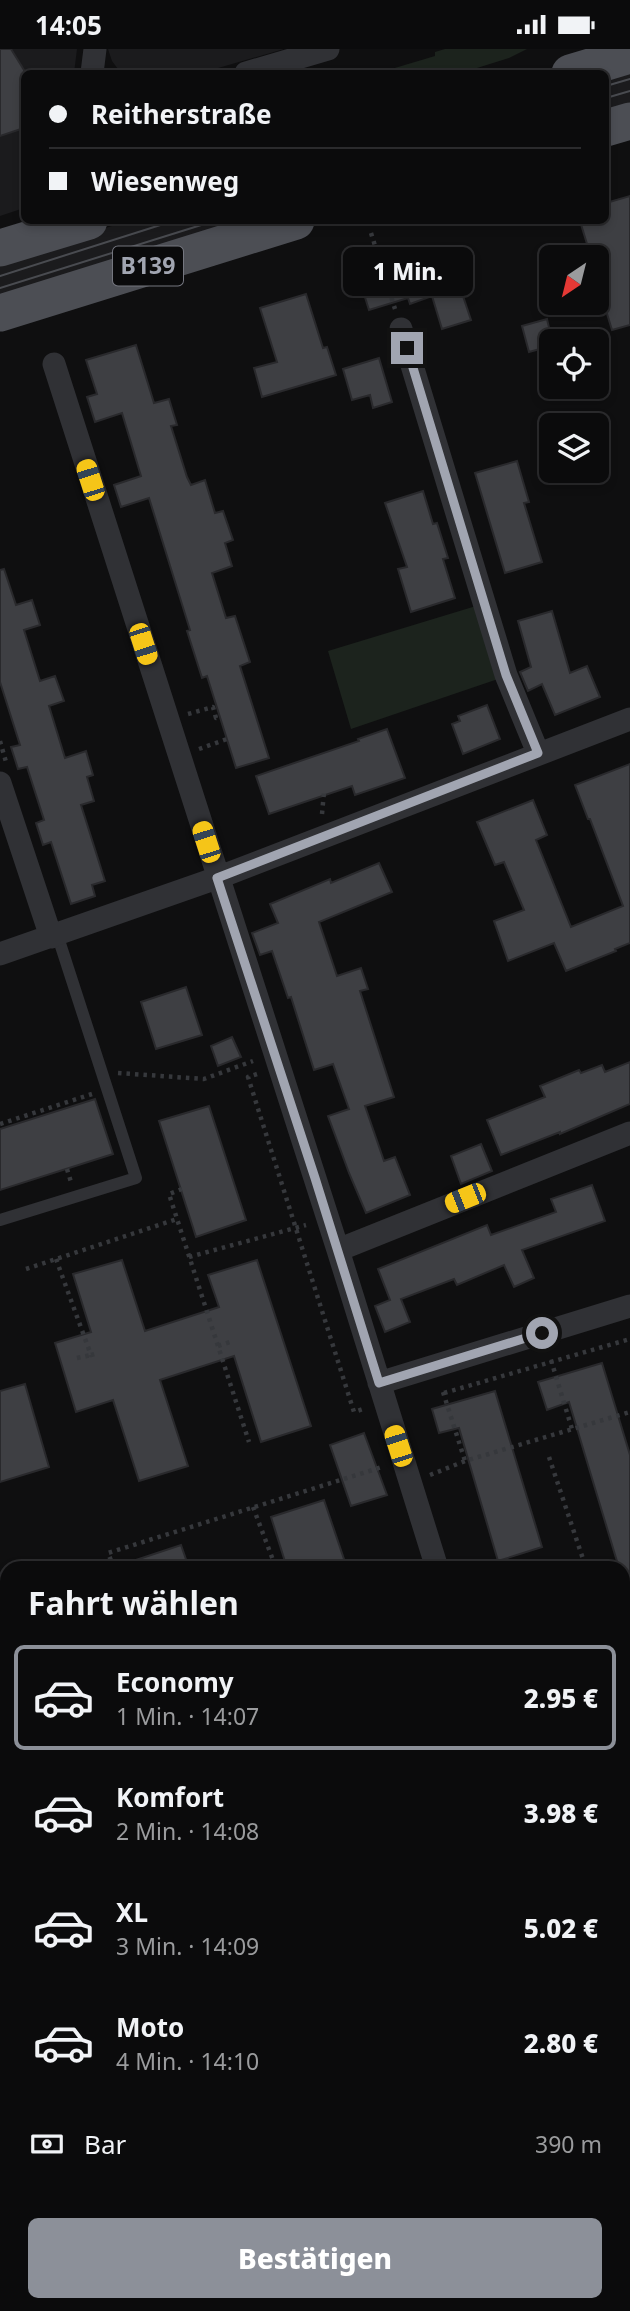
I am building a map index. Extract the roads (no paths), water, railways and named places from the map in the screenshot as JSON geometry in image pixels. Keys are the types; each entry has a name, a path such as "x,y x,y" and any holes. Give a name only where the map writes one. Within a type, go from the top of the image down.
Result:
{"main road":[{"path":"580,70 630,55"},
{"path":"609,127 630,121"},
{"name":"B139","path":"0,248 79,224"},
{"name":"B139","path":"0,313 286,224"}],"street":[{"path":"92,70 95,49"},
{"path":"256,70 328,49"},
{"path":"401,329 506,675 538,753"},
{"path":"54,364 435,1561"},
{"path":"0,954 217,878 630,719"},
{"path":"5,778 54,935"},
{"path":"338,1250 630,1133"},
{"path":"382,1393 435,1365 630,1306"}],"lane":[{"path":"0,1220 136,1178 54,935"}],"tram line":[{"path":"609,85 630,79"},
{"path":"609,97 630,91"},
{"path":"0,276 164,224"},
{"path":"0,288 204,224"}]}
